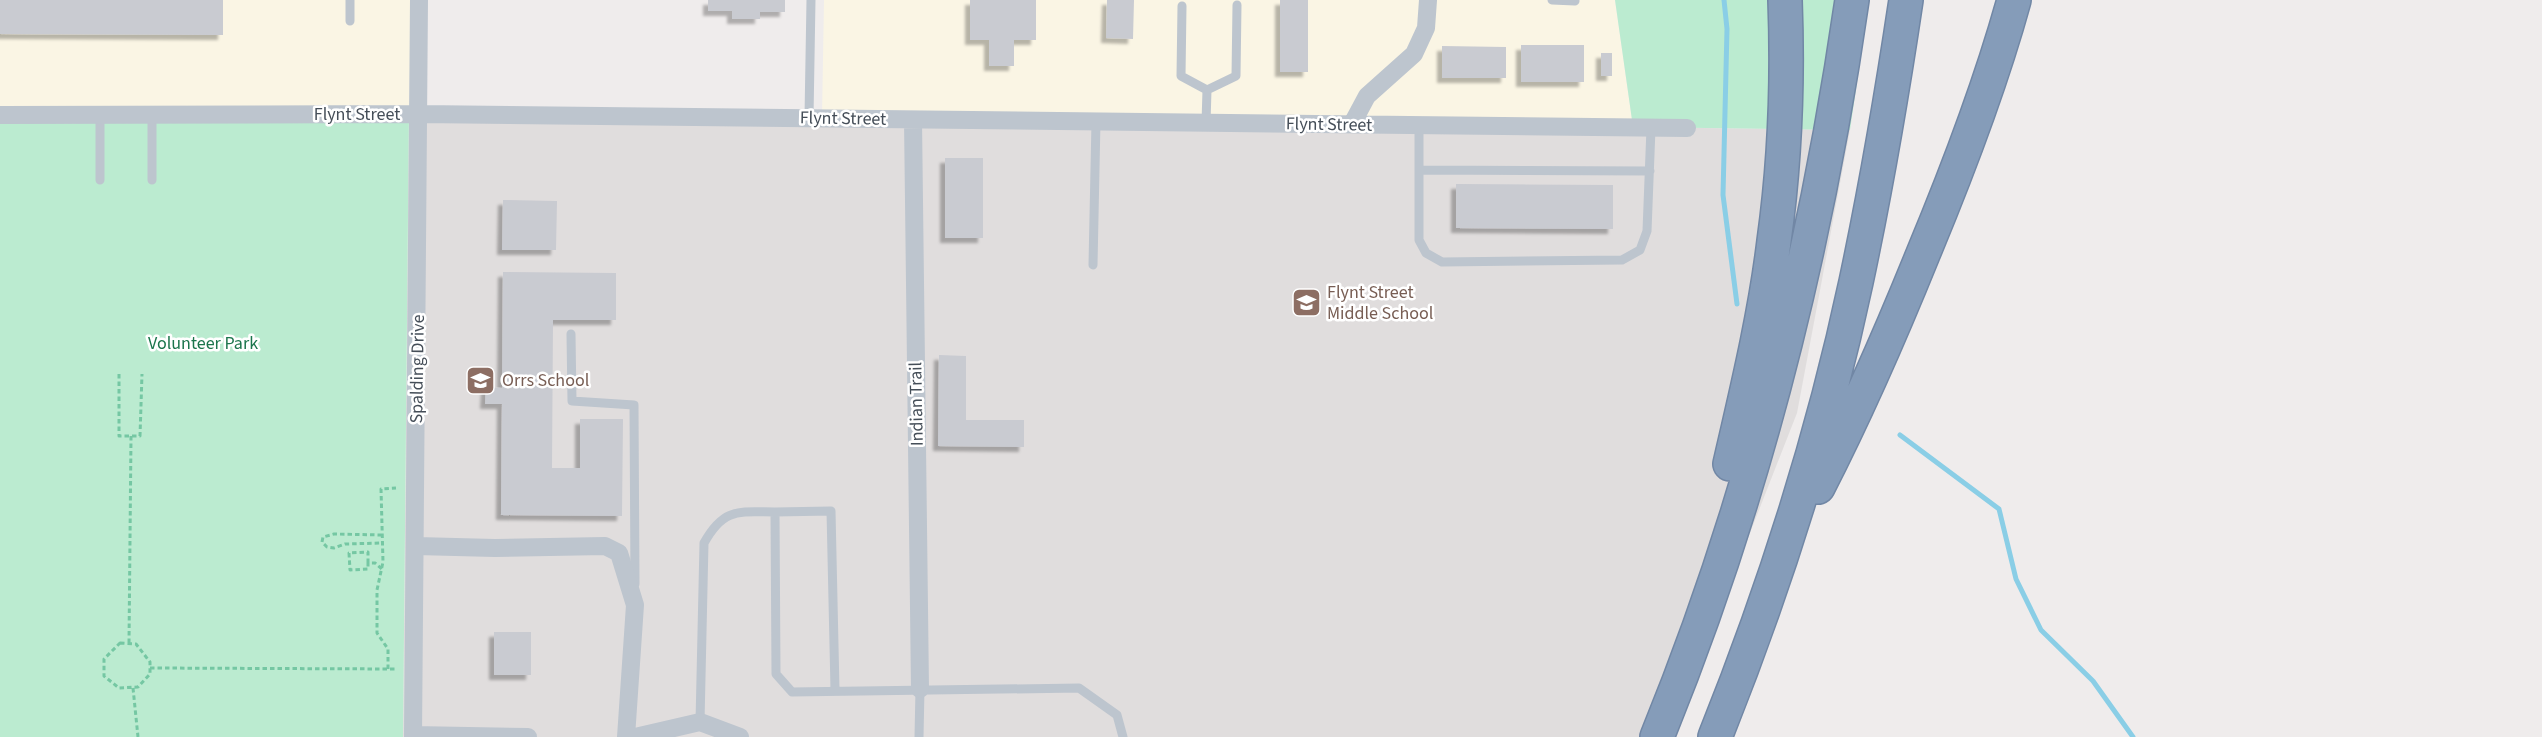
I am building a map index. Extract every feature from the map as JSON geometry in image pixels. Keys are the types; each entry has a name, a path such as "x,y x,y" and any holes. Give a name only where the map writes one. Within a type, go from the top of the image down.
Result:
{"highway":[{"path":"1696,631 1722,497 1754,357 1774,241 1784,117 1785,0"},
{"path":"1657,737 1696,631 1755,451 1802,274 1842,69 1852,0"},
{"path":"1715,737 1743,669 1779,563 1820,427 1856,284 1875,189 1906,0"},
{"path":"1779,563 1859,405 1896,321 1966,151 2014,0"}],"street":[{"name":"Spalding Drive","path":"413,736 420,114 419,0"},
{"path":"1352,124 1367,96 1414,54 1426,28 1428,0"},
{"name":"Flynt Street","path":"0,115 420,114 1687,128"},
{"name":"Indian Trail","path":"913,120 920,689"},
{"path":"416,546 495,548 605,546 619,553 635,605 626,737"},
{"path":"635,737 700,722 740,737"},
{"path":"413,736 528,737"}],"lane":[{"path":"350,0 350,21"},
{"path":"809,117 811,0"},
{"path":"1552,0 1575,1"},
{"path":"1207,90 1236,76 1237,5"},
{"path":"1182,6 1181,76 1207,90"},
{"path":"1206,123 1207,90"},
{"path":"100,115 100,180"},
{"path":"152,115 152,180"},
{"path":"1093,265 1096,121"},
{"path":"1419,125 1419,240 1426,253 1442,262 1622,260 1640,250 1647,231 1651,128"},
{"path":"1419,170 1650,171"},
{"path":"571,334 572,401 634,405 635,605"},
{"path":"700,722 705,543 715,524 737,512 831,512 835,690"},
{"path":"775,512 776,674 792,692 1079,688 1117,715 1123,737"},
{"path":"919,737 920,689"}],"path":[{"path":"119,374 119,436 140,436 142,374"},
{"path":"129,643 130,436"},
{"path":"388,669 388,649 377,633 377,590 383,570 381,489 416,488"},
{"path":"382,535 334,534 323,537 322,542 327,547 334,548 356,543 382,543"},
{"path":"356,543 357,551"},
{"path":"368,552 368,562 368,569 350,570 349,553 368,552"},
{"path":"368,562 375,563 383,570"},
{"path":"120,643 136,644 150,662 150,668 150,674 138,687 119,688 104,676 104,659 120,643"},
{"path":"150,668 414,669"},
{"path":"133,688 138,737"}],"shaded area":[{"path":"0,0 412,0 409,112 0,118"},
{"path":"824,0 1615,0 1633,127 822,117"},
{"path":"409,112 1850,130 1797,413 1670,737 403,737"}],"green space":[{"path":"1615,0 1869,0 1850,130 1633,127"},
{"name":"Volunteer Park","path":"409,112 403,737 0,737 0,118"}],"building":[{"path":"0,0 223,0 223,35 0,34"},
{"path":"708,0 785,0 785,12 760,12 760,19 732,19 732,11 708,11"},
{"path":"970,0 1036,0 1036,40 1014,40 1014,66 989,66 989,40 970,40"},
{"path":"1107,0 1134,0 1133,39 1106,38"},
{"path":"1280,0 1308,0 1308,72 1280,72"},
{"path":"1521,45 1584,45 1584,82 1521,82"},
{"path":"1442,46 1506,47 1506,78 1442,78"},
{"path":"1601,53 1612,53 1612,76 1601,76"},
{"path":"945,158 983,158 983,238 945,238"},
{"path":"1456,184 1613,185 1613,229 1456,228"},
{"path":"503,200 557,201 556,250 502,250"},
{"path":"503,272 616,273 616,320 553,320 552,468 580,468 580,419 623,419 622,516 501,515 502,404 485,404 486,387 502,388"},
{"path":"939,355 966,356 966,420 1024,420 1024,447 938,446"},
{"path":"494,632 531,632 531,675 494,675"}],"waterway":[{"path":"1724,0 1727,29 1723,195 1737,304"},
{"path":"1900,435 1999,509 2016,579 2041,630 2093,681 2133,737"}],"place":[{"name":"Flynt Street Middle School","path":"1306,302"},
{"name":"Orrs School","path":"481,380"}]}
